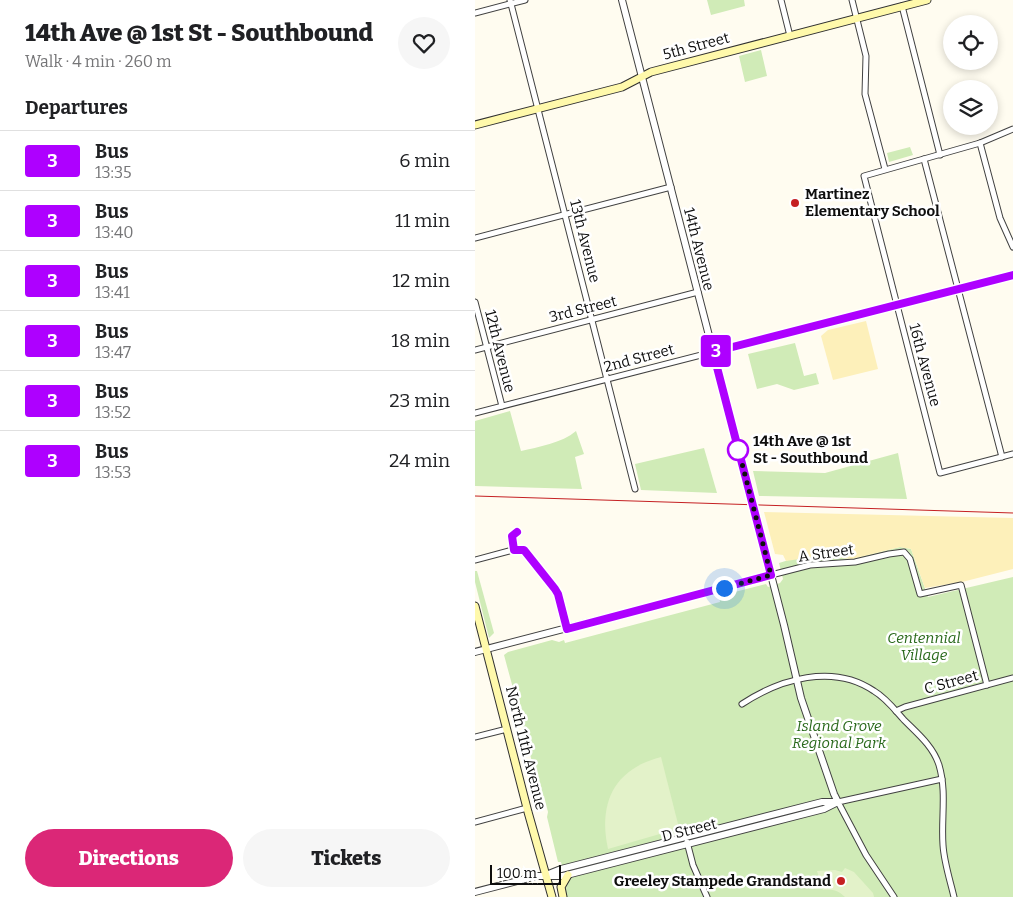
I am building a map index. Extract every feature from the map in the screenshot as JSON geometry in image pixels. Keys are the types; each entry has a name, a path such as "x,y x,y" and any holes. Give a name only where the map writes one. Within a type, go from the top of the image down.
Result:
{"main road":[{"name":"5th Street","path":"475,125 622,87 651,72 927,0"},
{"name":"North 11th Avenue","path":"475,606 552,897"},
{"path":"563,897 561,887 568,875"}],"street":[{"path":"475,13 510,2 525,0"},
{"name":"14th Avenue","path":"622,0 801,698 838,802"},
{"path":"781,0 790,36"},
{"path":"852,0 867,63 865,94 885,169 980,143 1013,129"},
{"name":"13th Avenue","path":"510,2 635,488"},
{"path":"902,6 940,155"},
{"path":"980,143 999,218 1013,247"},
{"path":"924,159 1002,457 1013,454"},
{"name":"16th Avenue","path":"885,169 864,176 941,473 1002,457"},
{"path":"475,238 671,187"},
{"name":"2nd Street","path":"475,413 1013,275"},
{"name":"3rd Street","path":"475,350 697,292"},
{"name":"12th Avenue","path":"475,302 502,406"},
{"path":"475,560 509,551"},
{"name":"A Street","path":"475,652 810,565 855,562 900,551 904,552 910,559 920,594 961,585 987,685"},
{"path":"741,704 769,689 815,676 841,678 873,690 930,748 938,764 944,790 943,844 954,897"},
{"name":"C Street","path":"896,712 905,707 1013,678"},
{"path":"475,737 507,729"},
{"name":"D Street","path":"475,892 537,876 558,877 568,875 687,843 822,802 838,802 942,779"},
{"path":"838,802 866,855 894,897"},
{"path":"475,822 527,808"},
{"path":"687,843 707,897"},
{"name":"D Street","path":"545,876 561,869 687,843"}],"green space":[{"path":"707,0 744,0 745,6 711,15"},
{"path":"761,50 767,76 745,82 739,56"},
{"path":"910,147 913,155 889,162 887,153"},
{"path":"795,343 804,376 816,373 819,384 794,390 777,384 757,389 748,354"},
{"path":"510,411 521,451 557,442 576,431 584,454 575,457 582,489 475,486 475,421"},
{"path":"704,448 717,493 641,490 635,464"},
{"path":"898,453 907,499 759,496 753,471 825,473"},
{"name":"Island Grove Regional Park","path":"900,547 911,549 928,597 1013,577 1013,897 567,897 565,890 567,884 561,862 558,862 544,796 540,794 525,729 504,655 508,652 552,640 559,642 564,640 565,643 720,602 719,596 766,584 768,587 780,583 783,579 779,563 792,559 820,556 852,559"},
{"path":"475,571 477,571 494,633 489,638 475,582"},
{"path":"661,757 678,824 677,829 608,849 605,817 613,790 631,770"},
{"name":"Greeley Stampede Grandstand","path":"845,868 854,872 873,893 874,897 845,897 835,891 823,890 817,871 835,870 842,872"}],"sand":[{"path":"866,321 878,369 833,380 821,336 828,330"},
{"path":"764,512 1013,518 1013,569 962,582 925,588 911,549 900,547 852,559 820,556 786,561 783,555 775,554"}],"railway":[{"path":"475,496 1013,513"}],"bus line":[{"name":"3","path":"517,532 512,536 514,550 524,550 555,589 567,629 771,575 713,352 1013,275"}],"place":[{"name":"Martinez Elementary School","path":"795,203"},
{"name":"14th Ave @ 1st St - Southbound","path":"738,450"},
{"name":"Greeley Stampede Grandstand","path":"841,881"}],"route":[{"path":"724,588 771,575 738,448 738,450"}],"park label":[{"name":"Centennial Village","path":"924,646"}]}
